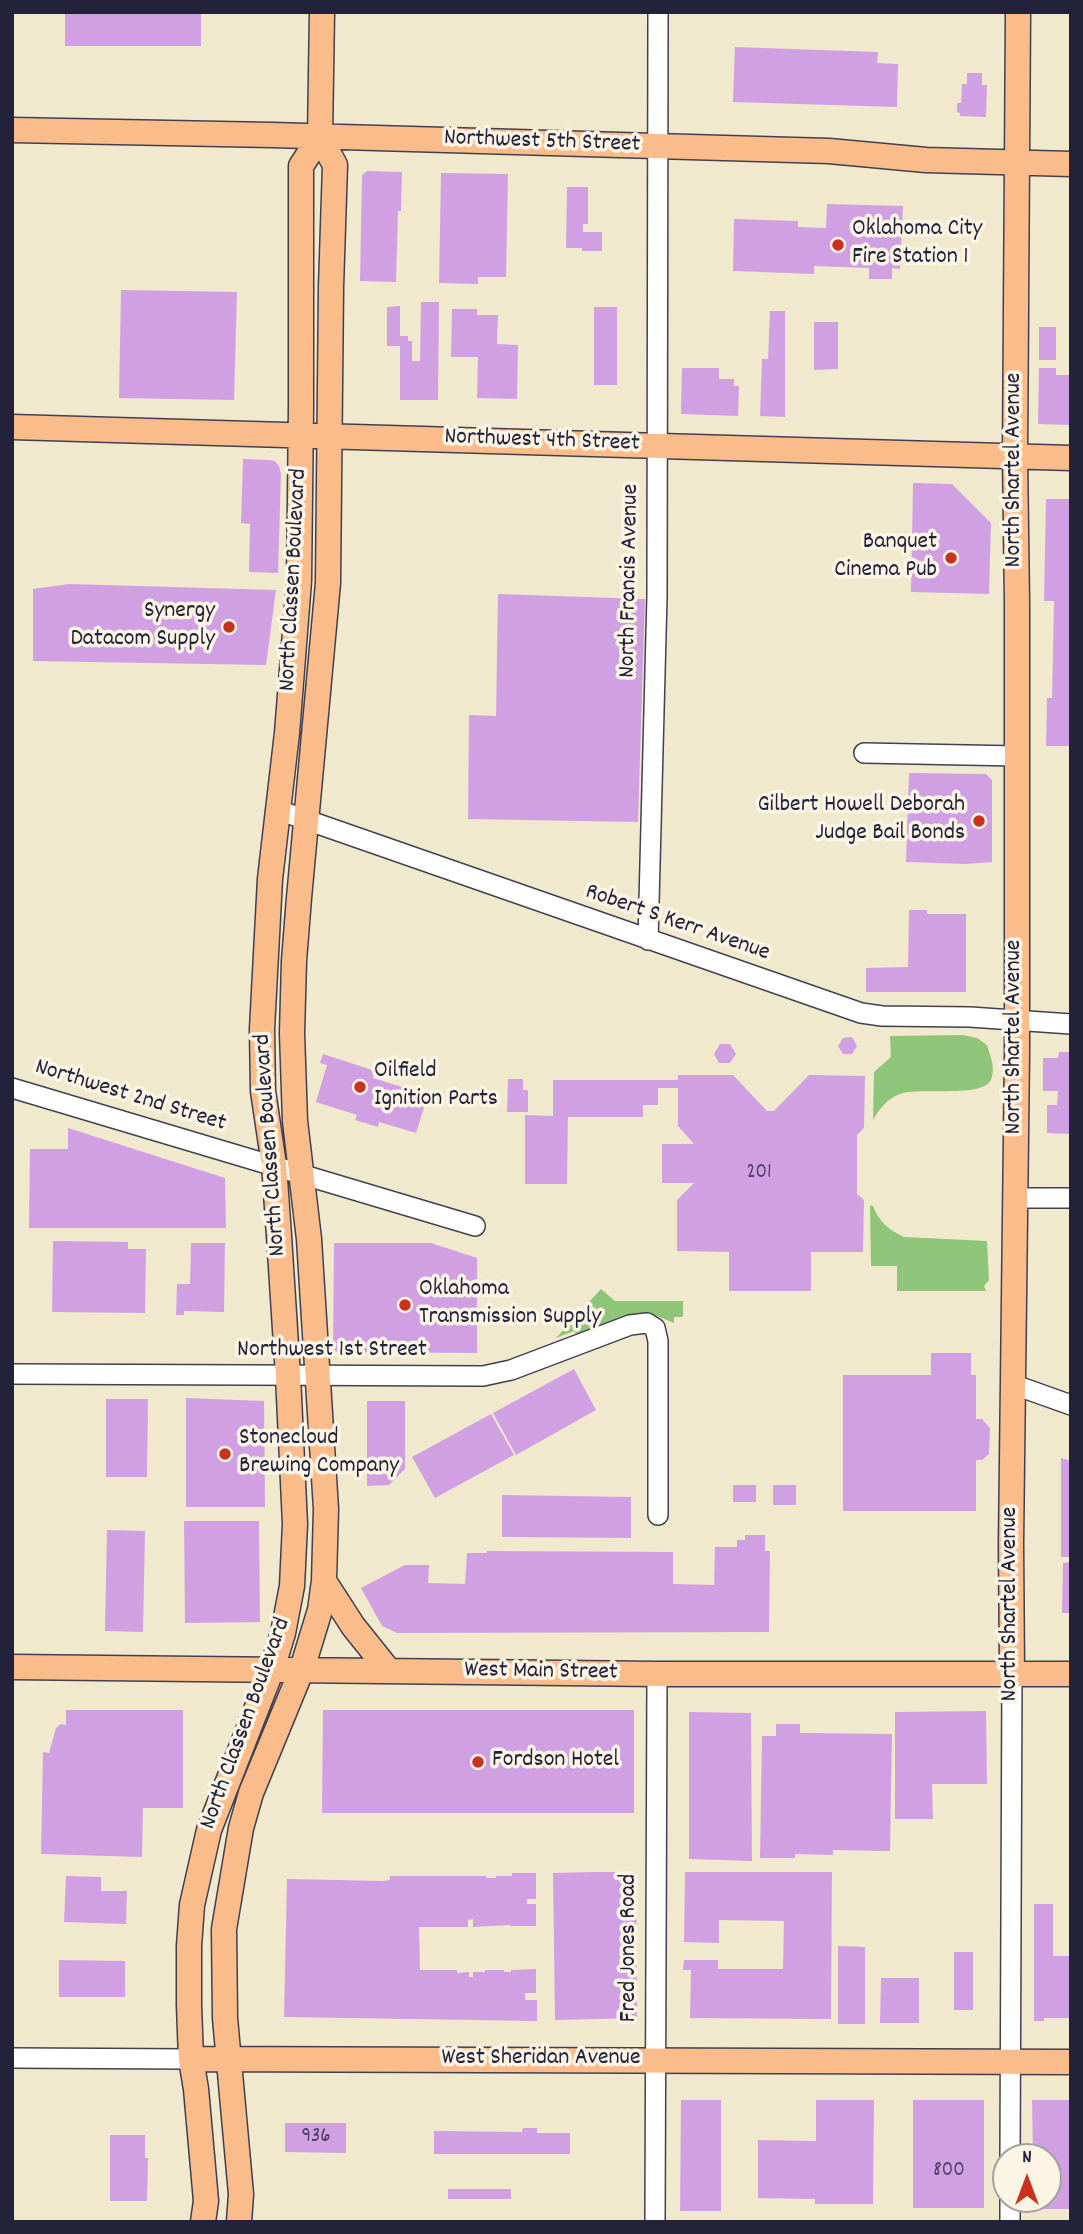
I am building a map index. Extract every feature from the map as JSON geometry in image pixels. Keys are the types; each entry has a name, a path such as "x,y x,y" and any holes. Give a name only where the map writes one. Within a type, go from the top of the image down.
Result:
{"main road":[{"name":"North Classen Boulevard","path":"239,2222 241,2194 225,2018 224,1929 236,1854 251,1793 302,1669 314,1634 324,1581 326,1509 303,1175 295,1121 292,1033 294,961 328,583 335,165 320,137 322,12"},
{"name":"North Shartel Avenue","path":"1012,1674 1012,1384 1017,1020 1015,457 1018,12"},
{"name":"Northwest 5th Street","path":"12,130 829,151 926,160 1071,164"},
{"name":"North Classen Boulevard","path":"203,2222 206,2202 197,2090 191,2059 189,1946 192,1905 209,1830 272,1669 283,1633 292,1586 295,1513 289,1376 274,1165 263,1091 262,1029 270,879 287,733 299,582 301,166 320,137"},
{"name":"Northwest 4th Street","path":"12,427 1071,458"},
{"path":"324,1581 353,1626 389,1671"},
{"name":"West Main Street","path":"12,1667 657,1674 1071,1674"},
{"name":"West Sheridan Avenue","path":"191,2059 1071,2062"}],"street":[{"name":"North Francis Avenue","path":"648,940 657,596 659,12"},
{"path":"864,753 1017,756"},
{"name":"Robert S Kerr Avenue","path":"278,810 861,1013 1071,1024"},
{"name":"Northwest 2nd Street","path":"12,1088 475,1226"},
{"path":"1016,1198 1071,1198"},
{"name":"Northwest 1st Street","path":"12,1374 463,1377 498,1374 630,1325 643,1323 655,1328 659,1341 658,1515"},
{"path":"1012,1384 1071,1405"},
{"name":"Fred Jones Road","path":"655,2222 657,1674"},
{"name":"North Shartel Avenue","path":"1010,2143 1012,1674"},
{"name":"West Sheridan Avenue","path":"12,2058 191,2059"}],"green space":[{"path":"963,1035 977,1038 987,1045 993,1069 987,1084 966,1090 900,1094 884,1104 873,1120 874,1072 891,1057 890,1036"},
{"path":"870,1205 885,1225 904,1237 987,1241 989,1280 984,1286 986,1291 897,1291 897,1266 871,1266"},
{"path":"601,1289 615,1301 683,1301 683,1317 674,1317 674,1323 655,1315 638,1313 556,1338"}],"building":[{"path":"65,12 201,12 201,46 65,46"},
{"path":"735,47 878,52 877,63 898,64 897,107 733,102"},
{"path":"967,73 982,73 982,85 987,85 986,117 960,116 957,112 957,103 961,103 962,84 967,84"},
{"path":"367,171 402,172 396,282 360,281 362,175"},
{"path":"441,173 508,174 506,277 478,277 478,284 439,283"},
{"path":"567,187 588,187 588,224 583,224 583,232 602,232 602,251 566,248"},
{"path":"827,204 903,206 900,269 892,268 892,279 869,279 869,268 814,266 814,274 733,271 734,219 798,221 798,227 826,228"},
{"path":"121,290 237,292 234,400 119,398"},
{"path":"421,302 439,302 438,400 400,400 400,346 387,346 387,307 400,306 400,336 408,336 408,341 412,341 412,361 420,361"},
{"path":"594,307 617,307 617,385 594,385"},
{"path":"452,309 477,309 477,315 498,315 497,344 518,345 517,399 477,398 478,357 451,357"},
{"path":"770,311 785,311 785,417 760,416 762,359 768,359"},
{"path":"814,322 838,322 838,369 814,370"},
{"path":"1039,327 1056,327 1056,360 1039,360"},
{"path":"682,368 719,368 719,379 734,379 734,386 739,386 738,416 681,414"},
{"path":"1039,368 1056,368 1056,375 1071,375 1070,425 1038,424"},
{"path":"243,459 275,461 279,466 278,573 249,572 250,524 241,523"},
{"name":"Banquet Cinema Pub","path":"913,483 952,484 991,523 989,594 911,592"},
{"path":"1046,499 1071,499 1071,746 1046,746 1047,698 1052,698 1054,601 1044,601"},
{"path":"69,584 276,590 266,665 33,661 33,589"},
{"path":"498,594 645,599 638,822 468,819 469,715 496,716"},
{"path":"909,773 986,774 992,780 992,862 906,862"},
{"path":"909,910 927,910 927,914 966,914 966,992 866,992 866,968 908,967"},
{"path":"852,1037 857,1046 852,1054 843,1054 838,1046 843,1038"},
{"path":"720,1044 730,1044 736,1054 730,1063 719,1063 714,1054"},
{"path":"1059,1052 1071,1052 1071,1134 1047,1133 1047,1105 1057,1105 1058,1091 1043,1091 1043,1058 1058,1058"},
{"name":"Oilfield Ignition Parts","path":"323,1054 375,1071 373,1078 428,1095 416,1133 379,1122 378,1127 355,1120 357,1115 316,1102 327,1065 320,1063"},
{"path":"678,1075 733,1075 767,1111 774,1111 809,1075 865,1076 864,1128 857,1135 857,1194 864,1200 863,1252 811,1252 811,1291 729,1291 729,1252 677,1251 677,1200 694,1183 662,1183 662,1144 694,1144 678,1126 678,1088 658,1088 658,1105 643,1105 643,1117 568,1117 567,1184 525,1184 525,1115 553,1116 553,1080 678,1080"},
{"path":"508,1079 523,1079 523,1090 528,1090 528,1112 507,1112"},
{"path":"68,1128 225,1178 226,1228 29,1228 30,1149 68,1149"},
{"path":"53,1241 128,1242 128,1249 146,1249 145,1313 52,1312"},
{"path":"191,1243 225,1243 224,1312 184,1311 184,1315 176,1315 177,1284 190,1284"},
{"name":"Oklahoma Transmission Supply","path":"334,1243 431,1243 477,1258 477,1353 333,1352"},
{"path":"931,1353 971,1353 971,1375 976,1375 976,1419 982,1419 990,1428 989,1454 982,1460 976,1460 976,1511 843,1511 843,1375 931,1375"},
{"path":"574,1369 596,1410 516,1455 493,1413"},
{"name":"Stonecloud Brewing Company","path":"186,1398 264,1401 265,1507 186,1507"},
{"path":"106,1399 148,1399 147,1477 106,1477"},
{"path":"367,1401 405,1401 405,1469 389,1485 367,1486"},
{"path":"491,1414 514,1455 435,1498 412,1457"},
{"path":"1061,1458 1071,1461 1071,1557 1061,1557"},
{"path":"733,1485 756,1485 756,1502 733,1502"},
{"path":"773,1485 796,1485 796,1505 773,1505"},
{"path":"502,1495 631,1497 631,1538 502,1537"},
{"path":"184,1521 259,1521 260,1622 185,1623"},
{"path":"107,1530 145,1531 143,1632 105,1631"},
{"path":"745,1535 765,1535 765,1551 770,1551 769,1632 397,1633 382,1626 361,1588 405,1565 429,1565 428,1583 465,1584 467,1553 487,1551 673,1552 673,1584 714,1585 715,1547 737,1547 737,1540 745,1540"},
{"path":"1071,1562 1071,1613 1062,1613 1063,1563"},
{"path":"66,1710 183,1710 183,1808 143,1808 142,1857 41,1854 43,1752 49,1753 56,1728 61,1724 66,1725"},
{"name":"Fordson Hotel","path":"323,1710 634,1710 634,1813 322,1813"},
{"path":"986,1711 987,1784 932,1784 933,1819 895,1819 895,1712"},
{"path":"689,1712 751,1713 752,1861 689,1859"},
{"path":"776,1724 800,1724 800,1733 892,1734 890,1851 833,1850 833,1855 795,1854 795,1858 760,1858 762,1736 776,1736"},
{"path":"636,1872 637,2018 555,2020 553,1873"},
{"path":"685,1872 832,1872 831,2019 690,2018 691,1970 683,1970 684,1960 718,1960 718,1969 783,1969 784,1921 719,1920 719,1943 684,1942"},
{"path":"512,1873 536,1873 536,1899 527,1899 527,1904 536,1904 536,1926 473,1927 473,1919 468,1920 468,1927 419,1927 420,1970 457,1970 457,1973 469,1972 469,1977 473,1977 473,1972 485,1970 511,1972 536,1969 536,1993 525,1993 525,2000 537,2000 537,2021 284,2017 287,1879 384,1881 390,1880 390,1876 496,1878 512,1876"},
{"path":"66,1876 101,1877 101,1891 127,1891 126,1924 64,1922"},
{"path":"1034,1904 1053,1904 1053,1956 1071,1956 1071,2018 1044,2018 1044,2021 1034,2021"},
{"path":"838,1946 865,1947 865,2024 838,2024"},
{"path":"954,1952 973,1952 973,2010 954,2010"},
{"path":"59,1960 125,1961 125,1997 59,1997"},
{"path":"881,1978 919,1978 919,2023 880,2023"},
{"path":"681,2100 721,2100 721,2211 680,2211"},
{"path":"816,2100 874,2100 873,2204 815,2204 815,2199 758,2198 758,2140 816,2141"},
{"path":"913,2100 984,2100 984,2208 913,2208"},
{"path":"1032,2100 1071,2100 1071,2209 1062,2209 1062,2143 1033,2143"},
{"path":"285,2123 346,2123 346,2153 285,2152"},
{"path":"523,2128 537,2128 537,2133 570,2133 570,2154 434,2154 434,2131 522,2132"},
{"path":"110,2135 145,2135 145,2158 148,2158 147,2201 110,2201"},
{"path":"448,2189 511,2189 511,2199 448,2199"}],"place":[{"name":"Oklahoma City Fire Station 1","path":"838,245"},
{"name":"Banquet Cinema Pub","path":"951,558"},
{"name":"Synergy Datacom Supply","path":"229,627"},
{"name":"Gilbert Howell Deborah Judge Bail Bonds","path":"979,821"},
{"name":"Oilfield Ignition Parts","path":"360,1087"},
{"name":"Oklahoma Transmission Supply","path":"405,1305"},
{"name":"Stonecloud Brewing Company","path":"225,1454"},
{"name":"Fordson Hotel","path":"478,1762"}]}
